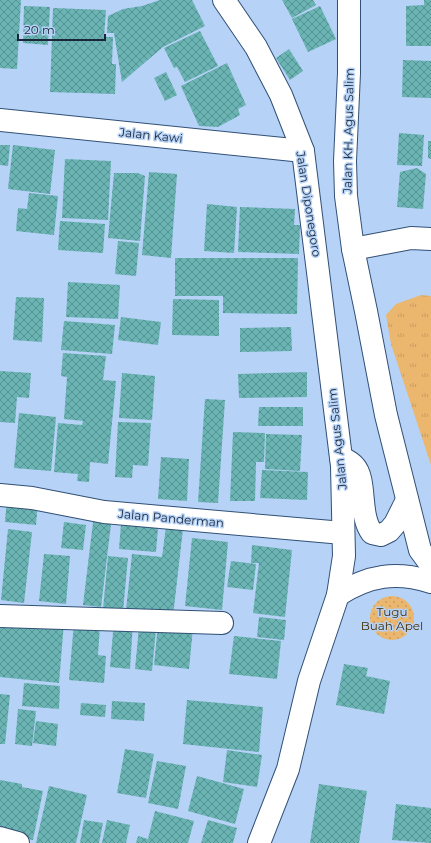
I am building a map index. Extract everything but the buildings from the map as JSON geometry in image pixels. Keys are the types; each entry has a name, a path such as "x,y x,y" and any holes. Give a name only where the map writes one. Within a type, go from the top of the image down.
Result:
{"street":[{"name":"Jalan Diponegoro","path":"224,0 256,47 280,95 302,151 313,222 320,283"},
{"name":"Jalan KH. Agus Salim","path":"349,0 349,74 345,161 346,196 352,249 386,415 407,500"},
{"name":"Jalan Kawi","path":"0,120 302,151"},
{"path":"352,249 411,238 431,239"},
{"name":"Jalan Agus Salim","path":"259,843 288,769 309,681 338,595 344,556 340,457 320,283"},
{"path":"340,457 353,465 359,473 366,522 372,533 381,535 389,531 407,500"},
{"name":"Jalan Panderman","path":"0,495 32,498 104,512 344,533"},
{"path":"407,500 420,550 431,565"},
{"path":"338,595 356,583 392,576 410,576 431,582"},
{"path":"0,616 222,623"},
{"path":"0,838 18,843"}],"green space":[{"path":"421,295 431,296 431,465 391,344 386,315 396,304"},
{"name":"Tugu Buah Apel","path":"392,596 404,600 410,606 414,618 410,630 404,636 392,640 380,636 374,630 370,618 374,606 380,600"}]}
